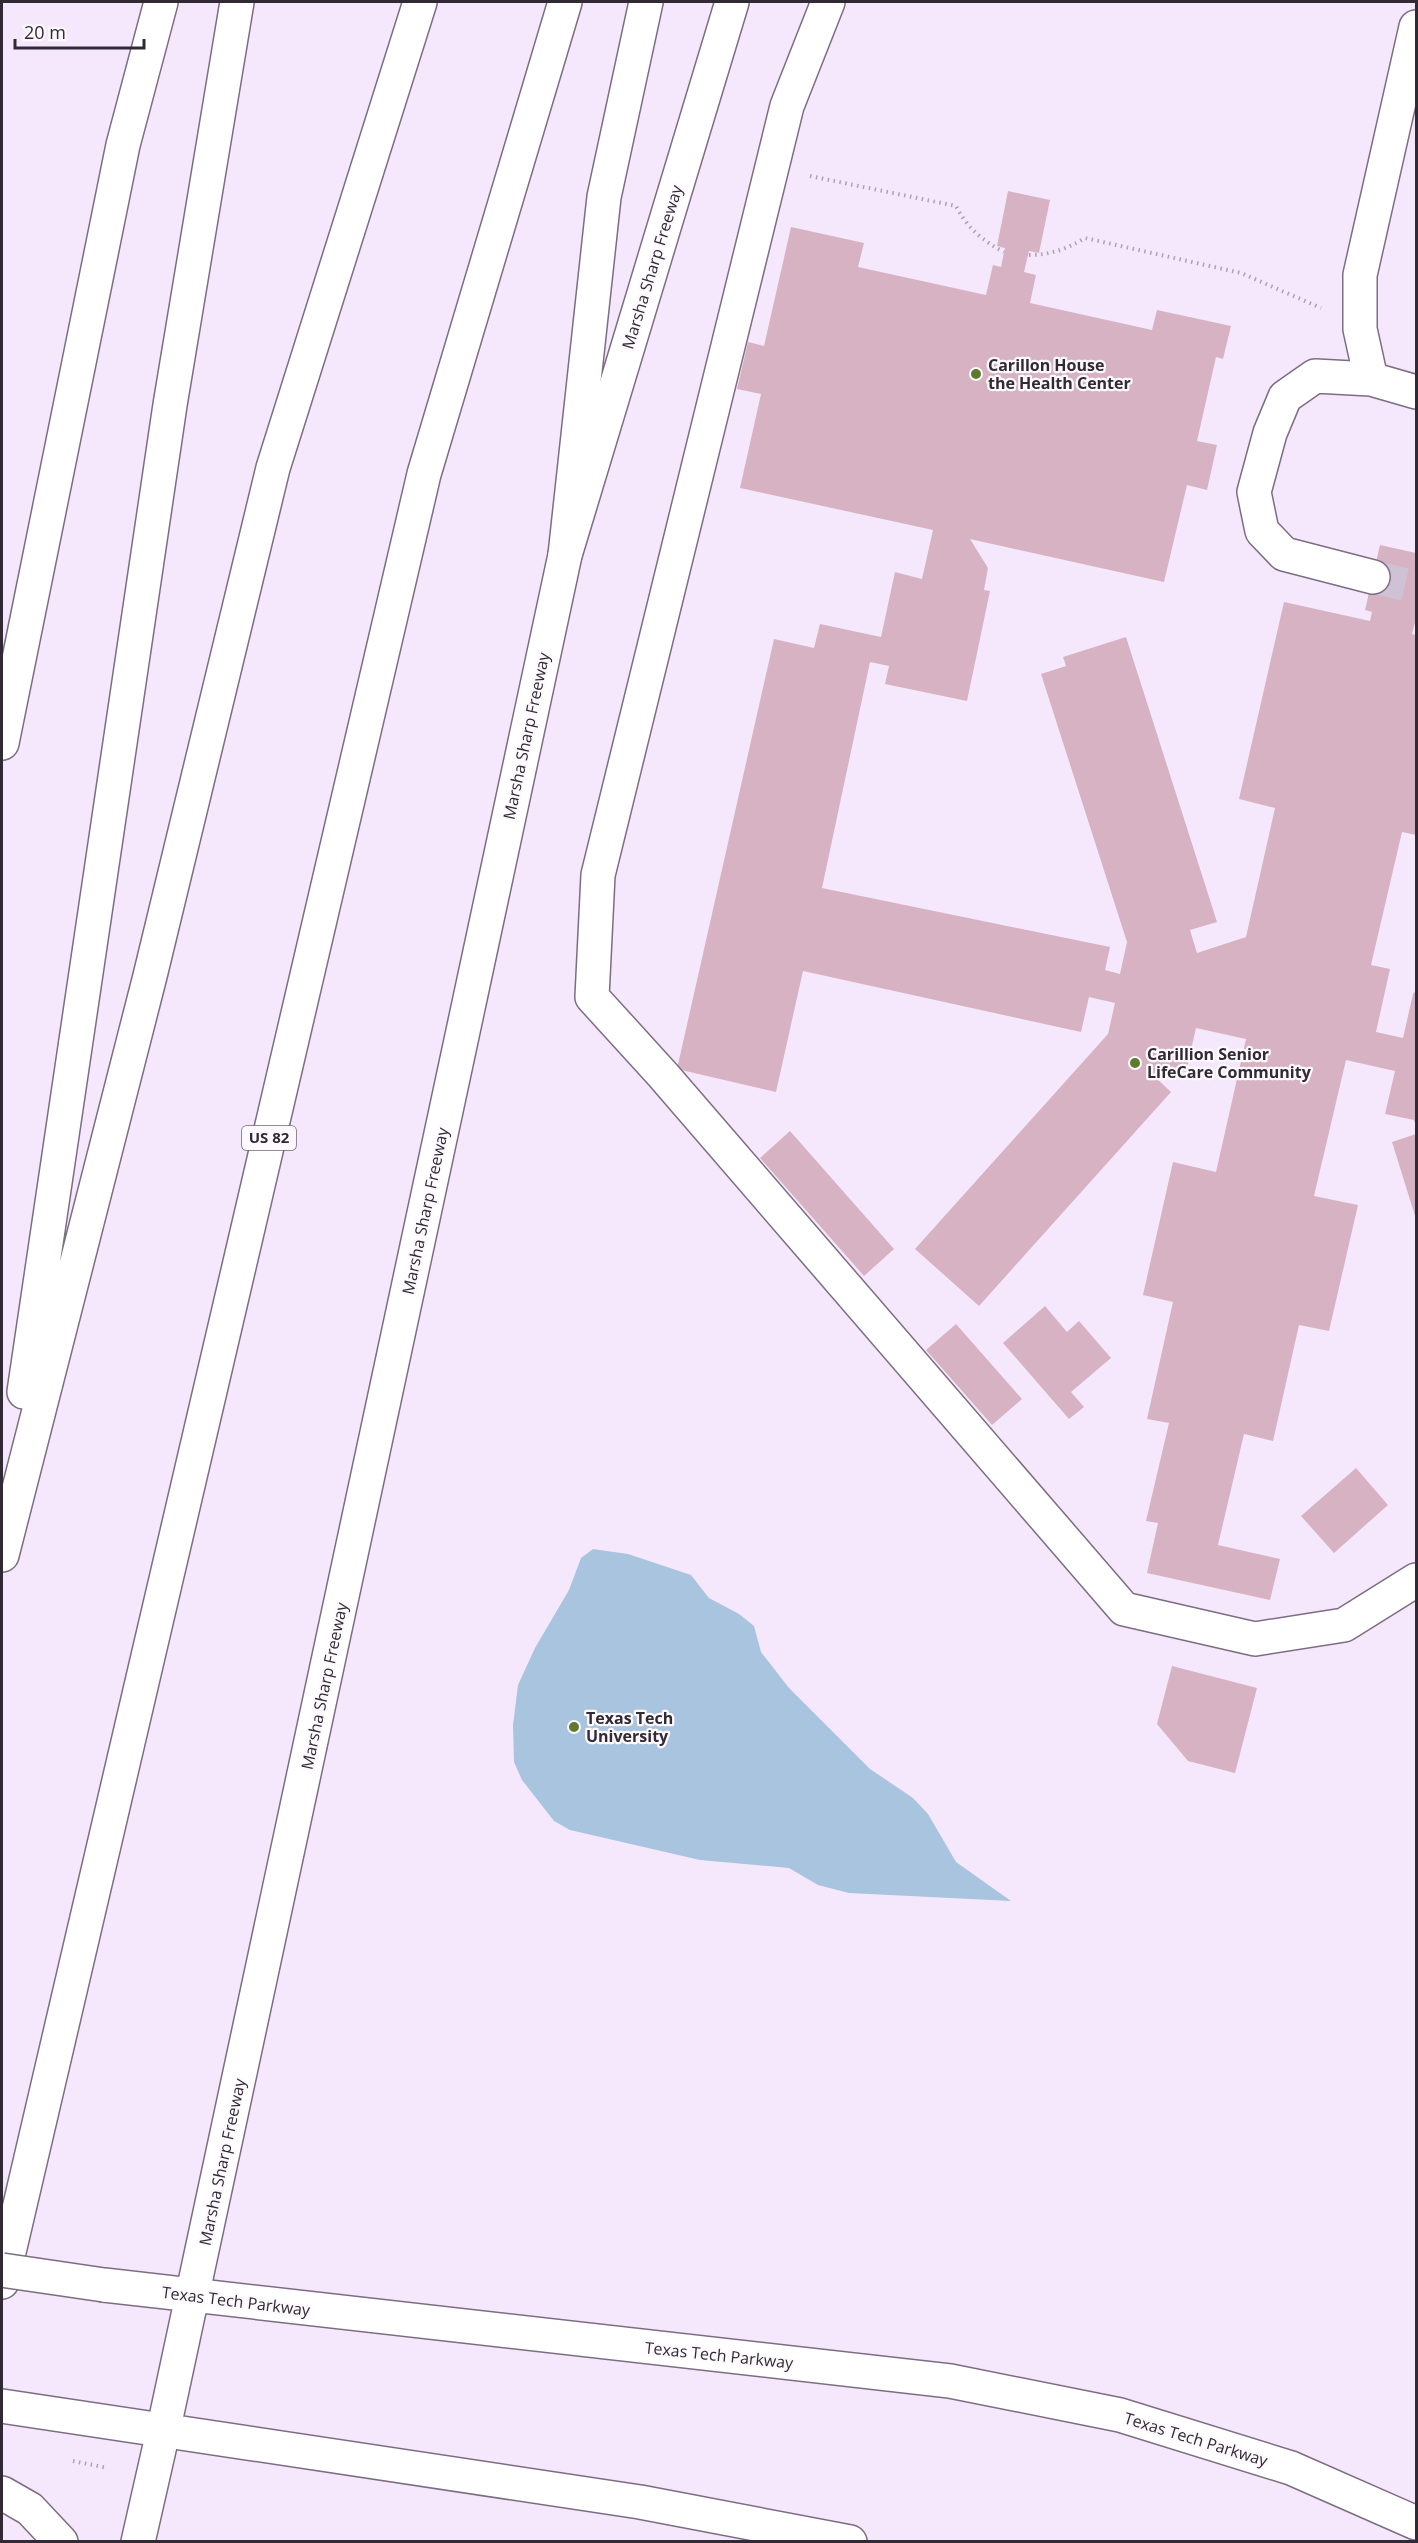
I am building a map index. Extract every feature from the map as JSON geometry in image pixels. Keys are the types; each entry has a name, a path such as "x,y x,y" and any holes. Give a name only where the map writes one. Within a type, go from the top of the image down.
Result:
{"main road":[{"path":"2,743 123,145 161,2"},
{"path":"2,1546 170,405 237,2"},
{"path":"2,1555 150,976 273,468 420,2"},
{"name":"US 82","path":"2,2282 424,474 565,2"},
{"path":"565,555 604,197 646,2"},
{"name":"Marsha Sharp Freeway","path":"138,2541 194,2297 565,555 732,2"},
{"path":"828,2 787,106 598,875 592,997 663,1075 1124,1609 1255,1639 1344,1625 1416,1581"},
{"path":"1371,379 1360,329 1360,275 1416,27"},
{"path":"1373,577 1284,554 1262,531 1254,492 1270,433 1285,397 1315,375 1371,379 1416,392"},
{"name":"Texas Tech Parkway","path":"2,2270 194,2297 950,2381 1120,2415 1291,2469 1416,2523"},
{"path":"2,2406 640,2502 850,2541"},
{"path":"2,2493 30,2509 59,2539"}],"path":[{"path":"772,168 956,206 963,220 983,241 1004,252"},
{"path":"1029,255 1044,255 1068,249 1086,238 1241,273 1325,309"},
{"path":"73,2461 108,2468"}],"water":[{"path":"593,1549 628,1554 691,1575 709,1598 739,1614 754,1626 761,1652 789,1688 870,1769 913,1798 928,1814 956,1862 1011,1901 849,1893 818,1885 789,1868 700,1860 570,1830 554,1821 522,1780 514,1762 513,1725 518,1685 535,1648 569,1590 581,1558"}],"building":[{"name":"Carillion Senior LifeCare Community","path":"1008,191 1050,200 1039,253 1029,251 1024,272 1036,275 1030,303 1152,330 1157,310 1231,326 1223,359 1216,357 1197,441 1217,445 1207,490 1187,485 1164,582 970,539 988,568 984,590 990,591 967,701 885,684 889,666 870,662 822,888 1110,947 1105,970 1120,974 1127,942 1041,674 1066,666 1063,657 1126,637 1217,922 1190,930 1197,953 1246,937 1275,808 1239,799 1284,602 1370,621 1372,612 1365,610 1380,545 1416,553 1416,619 1412,634 1416,635 1416,835 1402,832 1371,965 1390,969 1376,1032 1403,1038 1413,994 1416,990 1416,1127 1414,1120 1385,1114 1395,1071 1346,1060 1314,1196 1358,1205 1329,1331 1299,1325 1273,1441 1244,1434 1218,1545 1280,1559 1270,1600 1147,1573 1158,1523 1146,1521 1169,1423 1147,1419 1173,1302 1143,1295 1173,1162 1216,1172 1246,1039 1196,1028 1186,1072 1161,1066 1153,1075 1171,1092 979,1306 915,1249 1108,1034 1115,1003 1089,997 1081,1032 803,971 776,1092 677,1069 774,639 814,648 820,624 881,637 895,572 922,579 933,530 740,488 761,394 737,389 748,342 764,346 791,227 864,243 858,267 986,295 993,265 1001,267 1005,248 997,246"},
{"path":"790,1131 894,1249 864,1276 760,1158"},
{"path":"1416,1134 1416,1219 1392,1142"},
{"path":"1045,1306 1067,1332 1079,1321 1111,1358 1071,1392 1084,1407 1069,1419 1003,1343"},
{"path":"956,1324 1022,1399 992,1425 926,1350"},
{"path":"1356,1468 1388,1505 1334,1553 1301,1516"},
{"path":"1172,1666 1257,1688 1235,1773 1188,1761 1157,1724"}],"tunnel":[{"path":"1373,577 1416,587"}],"place":[{"name":"Carillon House the Health Center","path":"976,374"},
{"name":"Carillion Senior LifeCare Community","path":"1135,1063"},
{"name":"Texas Tech University","path":"574,1727"}]}
